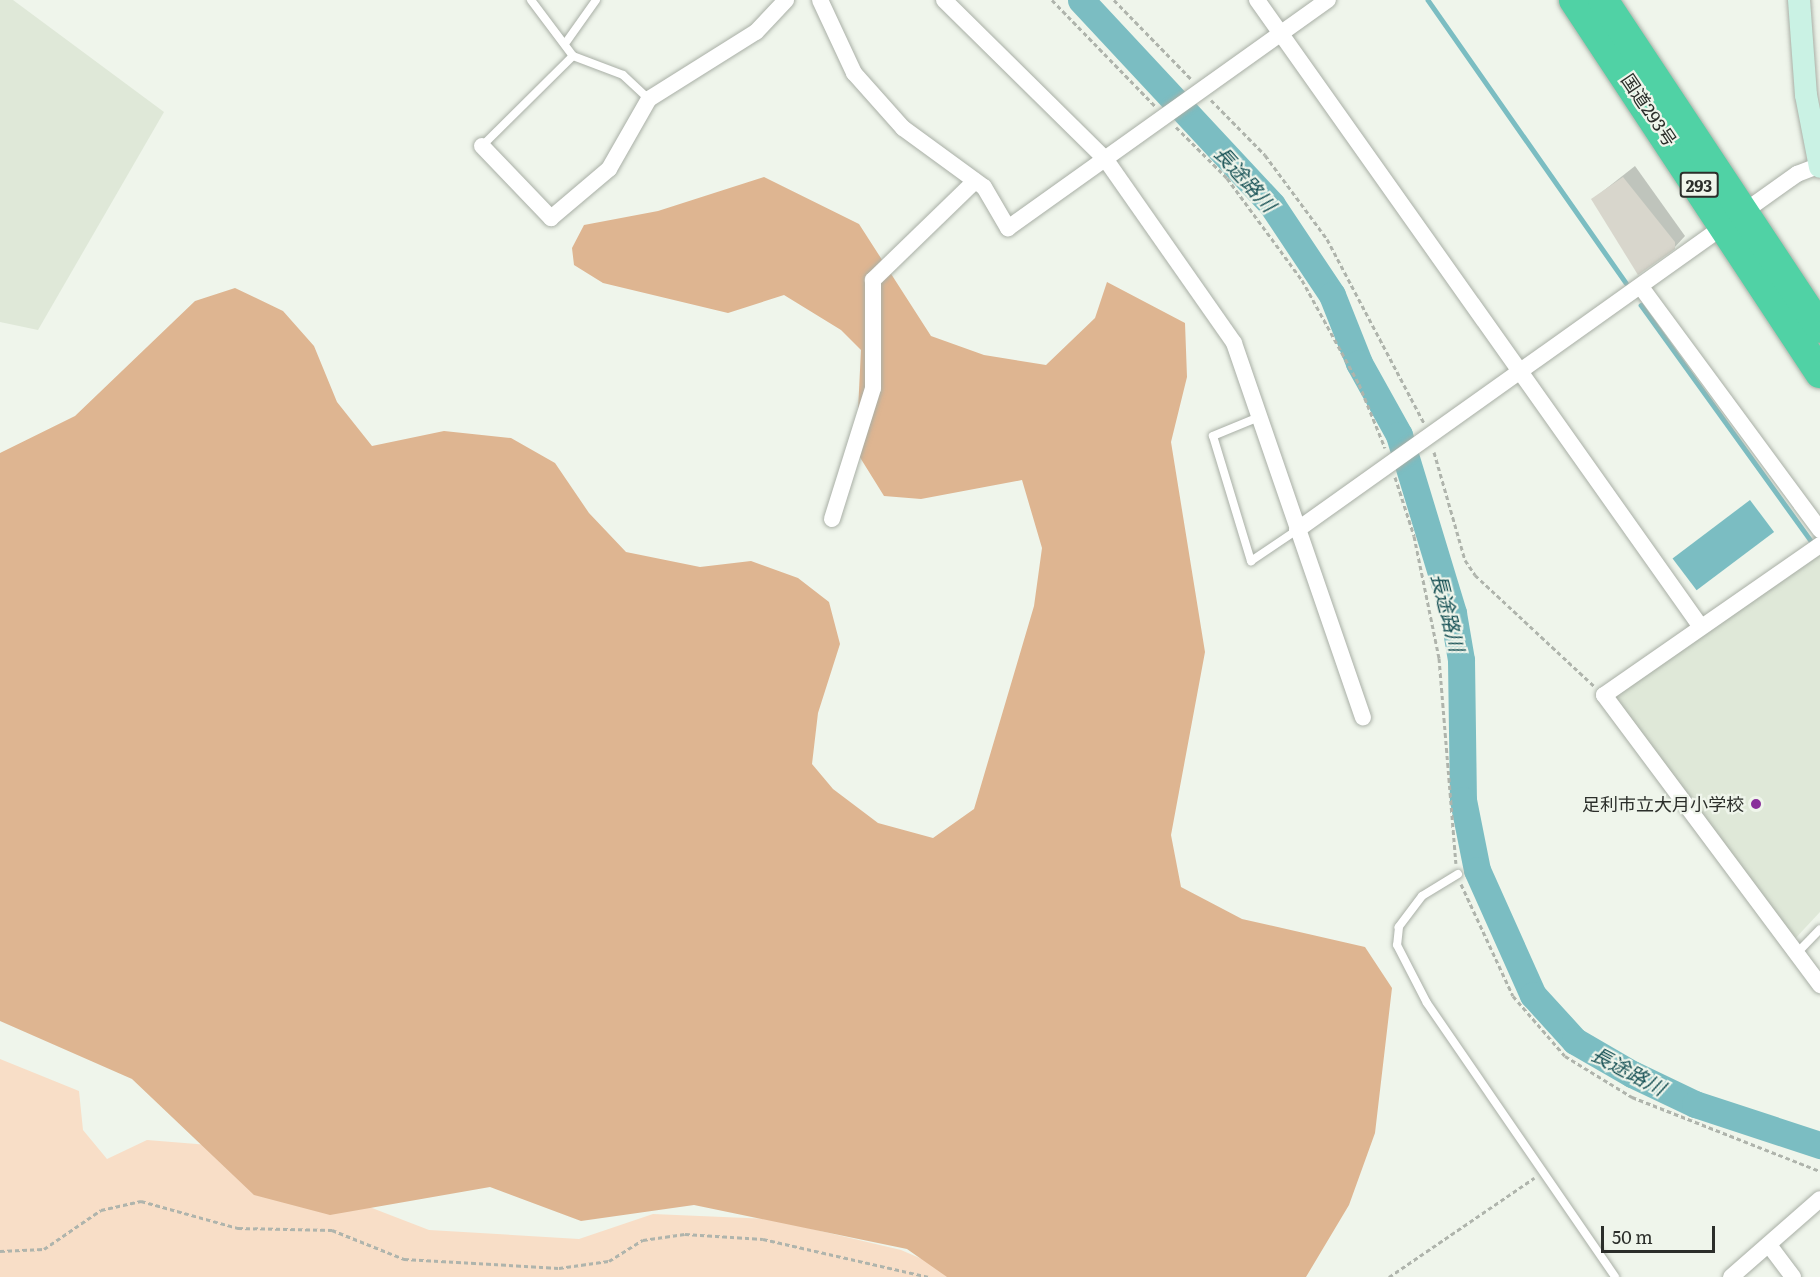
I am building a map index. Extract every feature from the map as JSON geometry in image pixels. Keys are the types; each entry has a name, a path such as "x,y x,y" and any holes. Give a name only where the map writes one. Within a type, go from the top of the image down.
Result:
{"highway":[{"name":"国道293号","path":"1574,0 1737,220 1819,325"},
{"name":"国道293号","path":"1603,0 1737,220 1820,373"}],"street":[{"path":"482,146 551,218 609,169 649,99 756,32 786,0"},
{"path":"820,0 854,73 903,128 975,181 1008,228 1328,0"},
{"path":"944,0 1106,159 1234,343 1363,717"},
{"path":"1257,0 1523,369 1701,627"},
{"path":"1297,530 1390,462 1737,220 1797,174 1820,166 1806,95 1799,0"},
{"path":"832,519 873,388 873,280 975,181"},
{"path":"1641,287 1820,530"},
{"path":"1820,545 1604,695 1820,985"},
{"path":"1731,1277 1820,1198"},
{"path":"1769,1245 1793,1277"}],"lane":[{"path":"531,0 567,42 573,56 623,75 649,99"},
{"path":"567,42 596,0"},
{"path":"482,146 573,56"},
{"path":"1259,417 1214,436 1251,561 1297,530"},
{"path":"1458,874 1422,896 1399,927 1397,945 1427,1003 1615,1277"},
{"path":"1797,953 1820,929"}],"path":[{"path":"1052,0 1168,114 1227,178 1302,280 1359,384 1390,462 1414,536 1439,658 1458,874 1479,930 1513,996 1565,1056 1632,1097 1820,1171"},
{"path":"1114,0 1199,93 1265,155 1327,239 1427,436 1465,560 1475,575 1604,695"},
{"path":"1391,1276 1543,1172"},
{"path":"0,1251 44,1249 101,1210 141,1201 238,1228 332,1230 404,1259 559,1268 609,1261 643,1240 686,1234 762,1239 929,1277"}],"shaded area":[{"path":"0,0 13,0 164,112 38,330 0,322"},
{"path":"764,177 859,224 931,336 984,355 1046,365 1095,318 1107,282 1185,323 1187,377 1171,442 1205,652 1171,835 1181,887 1242,919 1365,947 1392,988 1375,1133 1349,1205 1306,1277 947,1277 907,1249 694,1205 581,1221 490,1187 330,1215 254,1195 132,1079 0,1021 0,453 75,416 195,301 235,288 283,311 314,346 337,402 372,446 444,431 511,438 555,463 589,513 626,552 700,567 751,561 798,578 829,602 840,644 818,713 812,764 833,789 878,823 933,838 974,809 1034,606 1042,548 1022,480 921,499 884,496 856,451 861,350 841,330 784,295 728,313 603,283 574,265 572,248 584,225 658,211"},
{"name":"足利市立大月小学校","path":"1820,555 1820,912 1792,942 1615,696"},
{"path":"0,1059 79,1091 83,1130 107,1159 147,1140 209,1145 429,1230 579,1239 653,1214 770,1219 901,1250 964,1277 0,1277"}],"water":[{"path":"1750,500 1774,532 1697,590 1673,558"}],"building":[{"path":"1623,177 1675,242 1675,249 1638,275 1591,199"}],"waterway":[{"name":"長途路川","path":"1081,0 1272,205 1332,295 1359,363 1399,435 1453,613 1461,660 1463,800 1477,870 1533,995 1575,1041 1632,1074 1695,1104 1820,1145"},
{"path":"1428,0 1626,283"},
{"path":"1641,305 1812,542"}],"place":[{"name":"足利市立大月小学校","path":"1756,804"}]}
